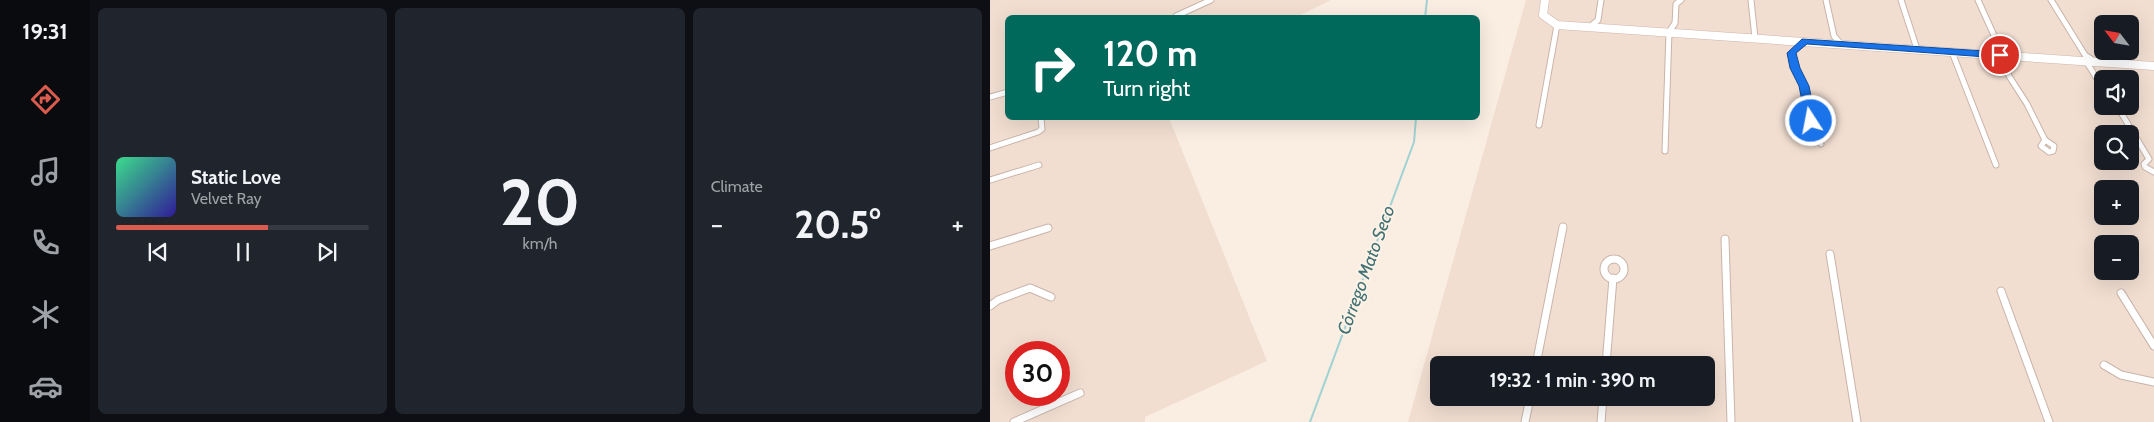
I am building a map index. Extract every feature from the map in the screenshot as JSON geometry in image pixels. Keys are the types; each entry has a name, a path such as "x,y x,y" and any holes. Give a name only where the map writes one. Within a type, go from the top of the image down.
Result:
{"street":[{"path":"1178,15 1210,0"},
{"path":"1545,0 1544,15 1557,25 2083,59 2096,62 2154,66"},
{"path":"1591,26 1598,20 1601,0"},
{"path":"1751,0 1755,38"},
{"path":"1826,0 1834,36 1841,44"},
{"path":"1901,0 1917,49"},
{"path":"1978,0 1997,42 2000,55 2045,140"},
{"path":"2051,0 2083,59 2094,75"},
{"path":"1665,151 1669,32 1675,23 1676,1"},
{"path":"1598,20 1603,27"},
{"path":"1675,23 1685,33"},
{"path":"1539,125 1557,25"},
{"path":"1830,43 1834,36"},
{"path":"1788,40 1795,49"},
{"path":"1805,41 1792,53 1795,68 1804,86 1811,121 1821,144"},
{"path":"1952,52 1996,165"},
{"path":"990,97 1005,93"},
{"path":"2123,115 2151,161 2144,164 2145,167 2154,172"},
{"path":"990,148 1038,132 1042,129 1040,120"},
{"path":"990,180 1039,165"},
{"path":"1538,356 1562,227"},
{"path":"990,246 1048,228"},
{"path":"1725,239 1731,422"},
{"path":"1830,254 1857,422"},
{"path":"1607,356 1613,278"},
{"path":"990,306 998,300 1030,288 1051,298"},
{"path":"2001,291 2049,422"},
{"path":"2121,293 2154,346"},
{"path":"2104,365 2121,375 2154,382"},
{"path":"1014,422 1080,393"},
{"path":"1525,422 1528,406"},
{"path":"1601,422 1602,406"}],"shaded area":[{"path":"990,0 1331,0 1300,15 1005,15 1005,120 1170,120 1267,361 1145,417 1145,422 990,422"},
{"path":"1526,0 2154,0 2154,422 1408,422"}],"waterway":[{"name":"Córrego Mato Seco","path":"1425,15 1427,0"},
{"name":"Córrego Mato Seco","path":"1310,422 1414,142 1416,120"}],"route":[{"path":"1811,121 1804,86 1795,68 1792,53 1793,50 1805,41 2000,55"}]}
